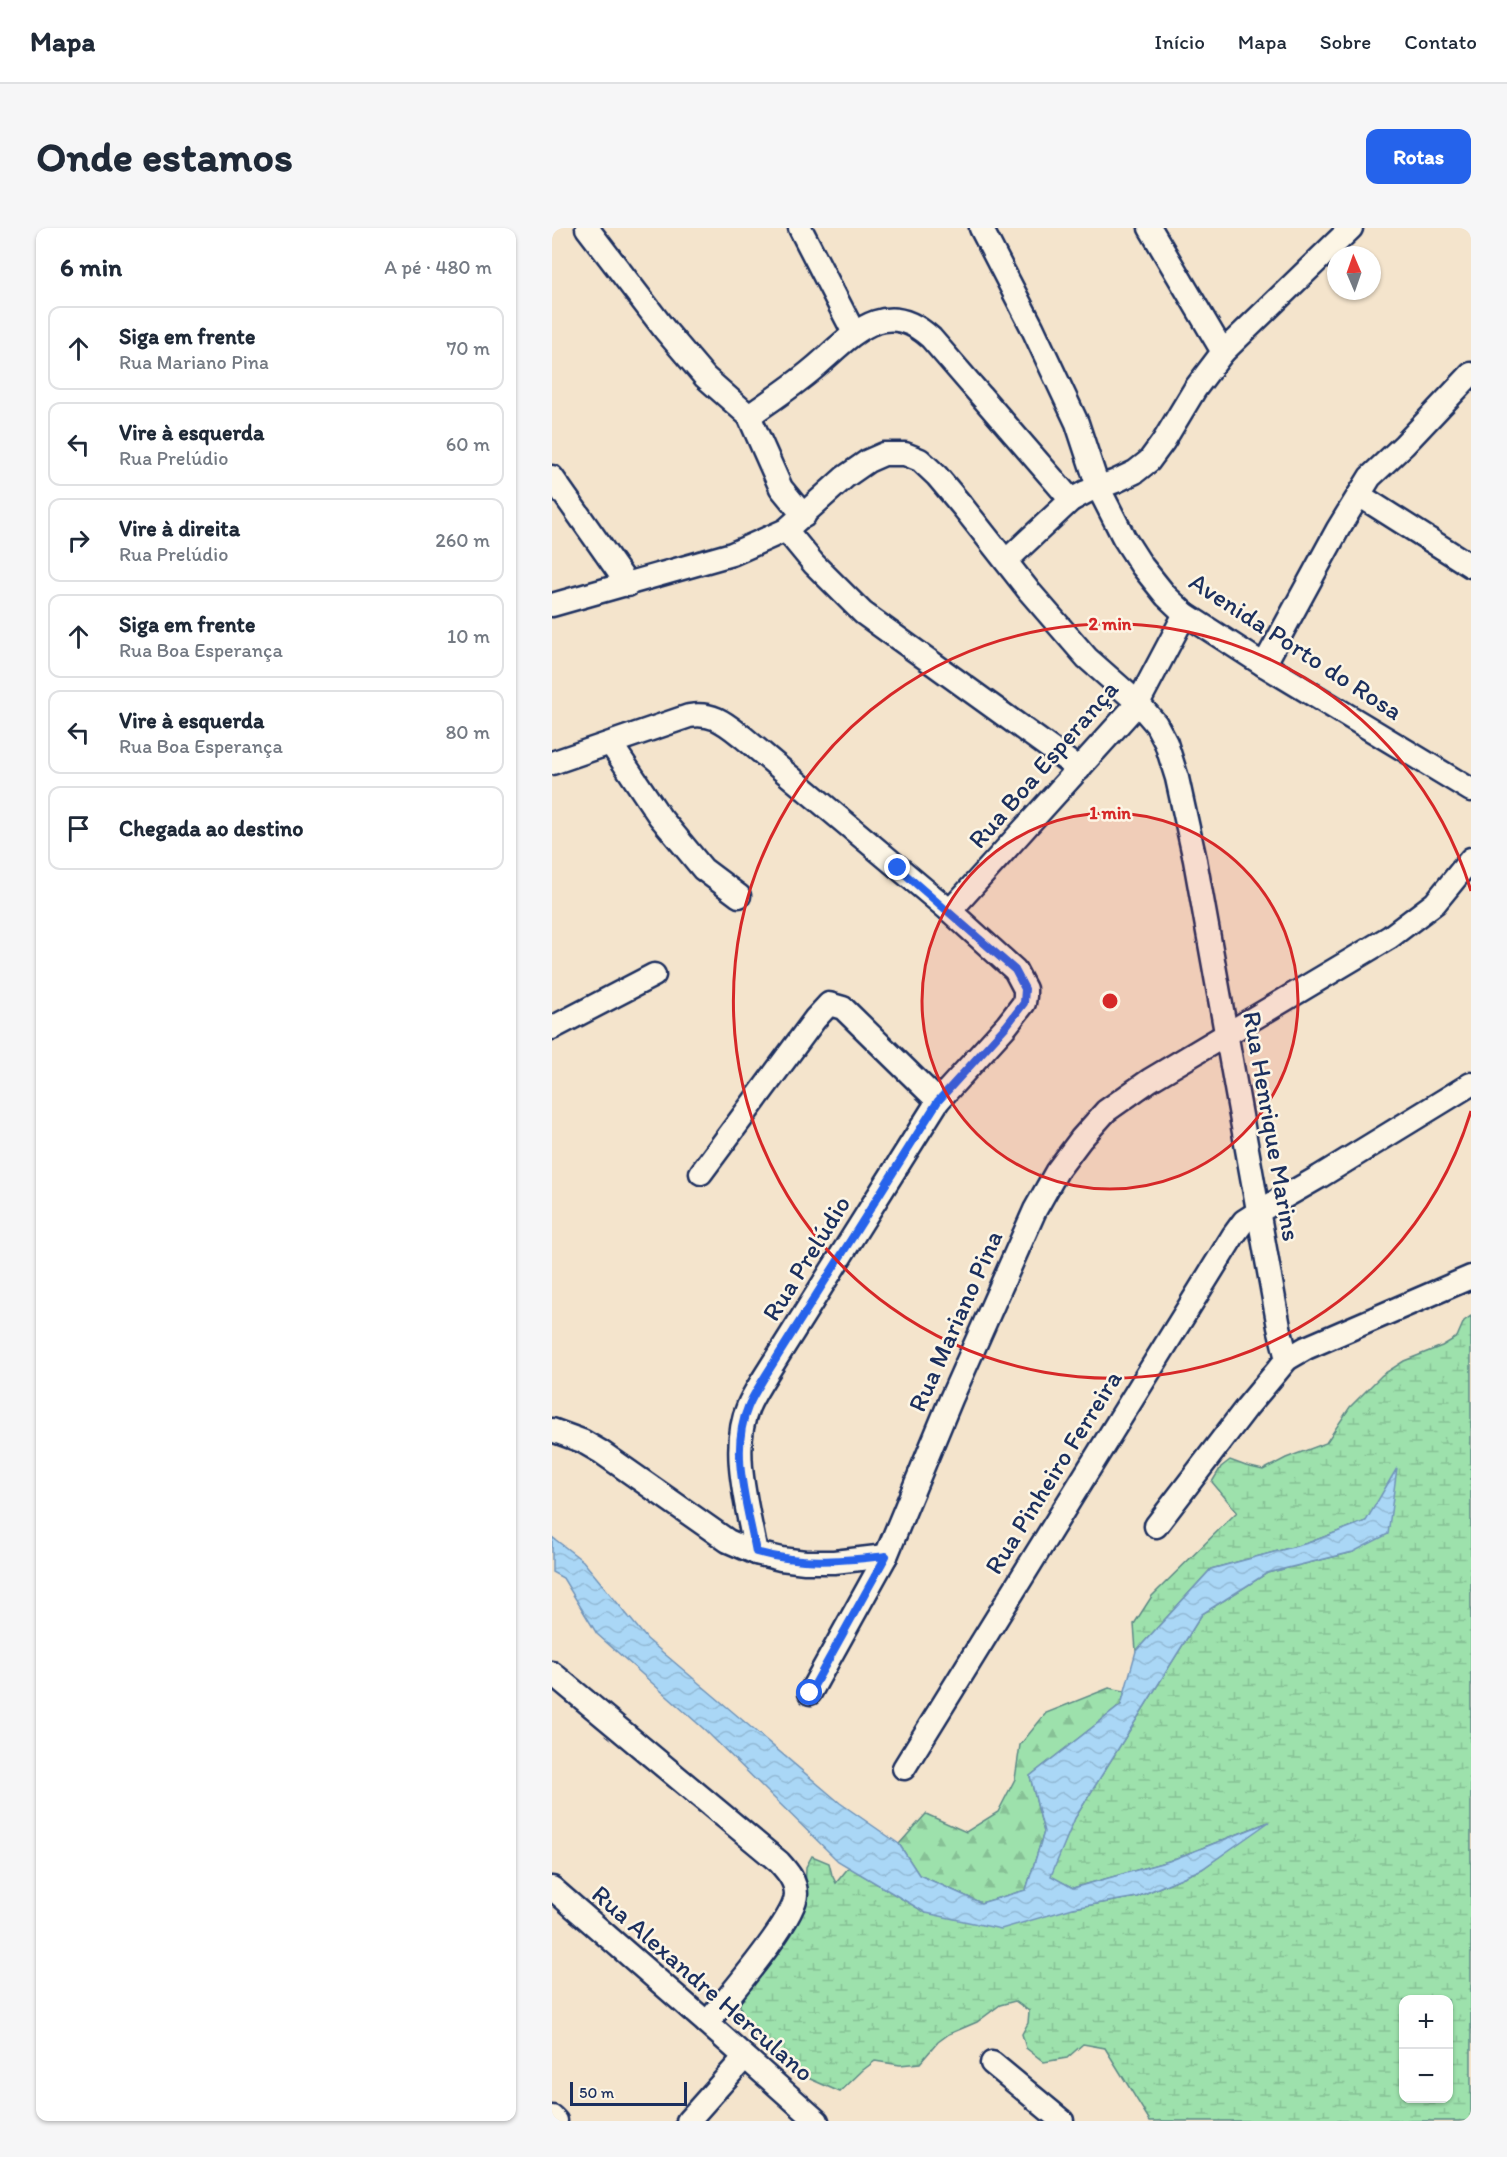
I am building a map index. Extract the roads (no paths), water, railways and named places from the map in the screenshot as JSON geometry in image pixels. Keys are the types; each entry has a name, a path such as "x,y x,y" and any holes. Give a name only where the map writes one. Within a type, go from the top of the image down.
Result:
{"street":[{"path":"587,228 665,330 705,377 748,416 814,564 863,613 1078,769"},
{"path":"800,228 854,333"},
{"name":"Avenida Porto do Rosa","path":"981,228 1032,327 1077,423 1098,487 1124,538 1142,566 1166,596 1185,614 1264,665 1471,790"},
{"path":"1150,228 1223,352"},
{"path":"1006,561 1071,500 1135,472 1149,461 1223,352 1328,236 1351,228"},
{"path":"748,416 811,371 854,333 873,323 904,320 918,326 962,372 1071,500"},
{"path":"1264,665 1338,530 1370,477 1471,375"},
{"name":"Rua Henrique Marins","path":"552,605 732,554 795,523 845,477 868,461 884,454 905,454 920,460 937,476 1029,591 1088,658 1138,703 1156,724 1166,743 1177,778 1195,860 1279,1327 1287,1359"},
{"path":"552,477 628,585"},
{"path":"1359,495 1471,566"},
{"name":"Rua Boa Esperança","path":"950,911 1138,703 1185,614"},
{"path":"552,763 689,716 714,717 743,737 950,911"},
{"path":"611,744 660,818 703,869 739,896"},
{"name":"Rua Mariano Pina","path":"810,1693 886,1556 1005,1276 1035,1210 1057,1171 1106,1111 1188,1056 1227,1036 1390,937 1435,903 1471,859"},
{"name":"Rua Prelúdio","path":"756,1552 741,1466 740,1444 747,1408 938,1101 1024,1003 1025,989 1015,970 950,911"},
{"path":"552,1028 654,975"},
{"path":"701,1173 815,1019 829,1004 843,1008 938,1101"},
{"name":"Rua Pinheiro Ferreira","path":"904,1768 1244,1221 1319,1178 1471,1084"},
{"path":"1156,1526 1247,1407 1287,1359 1306,1348 1471,1277"},
{"path":"552,1430 582,1441 601,1452 728,1541 756,1552 805,1562 834,1562 886,1556"},
{"path":"552,1673 779,1863 789,1873 794,1883 795,1902 781,1929 707,2023"},
{"name":"Rua Alexandre Herculano","path":"552,1888 816,2121"},
{"path":"688,2121 744,2058"},
{"path":"992,2063 1062,2121"},
{"path":"552,2117 556,2121"}],"water":[{"path":"1397,1468 1388,1534 1353,1552 1267,1573 1202,1614 1075,1818 1051,1876 1073,1888 1169,1861 1269,1822 1202,1869 1137,1897 1073,1908 1001,1929 926,1913 838,1861 705,1730 597,1634 563,1578 552,1572 552,1537 583,1561 647,1639 840,1803 899,1844 919,1875 981,1903 1026,1890 1044,1832 1030,1776 1121,1705 1136,1651 1211,1569 1308,1543 1366,1521"}]}
